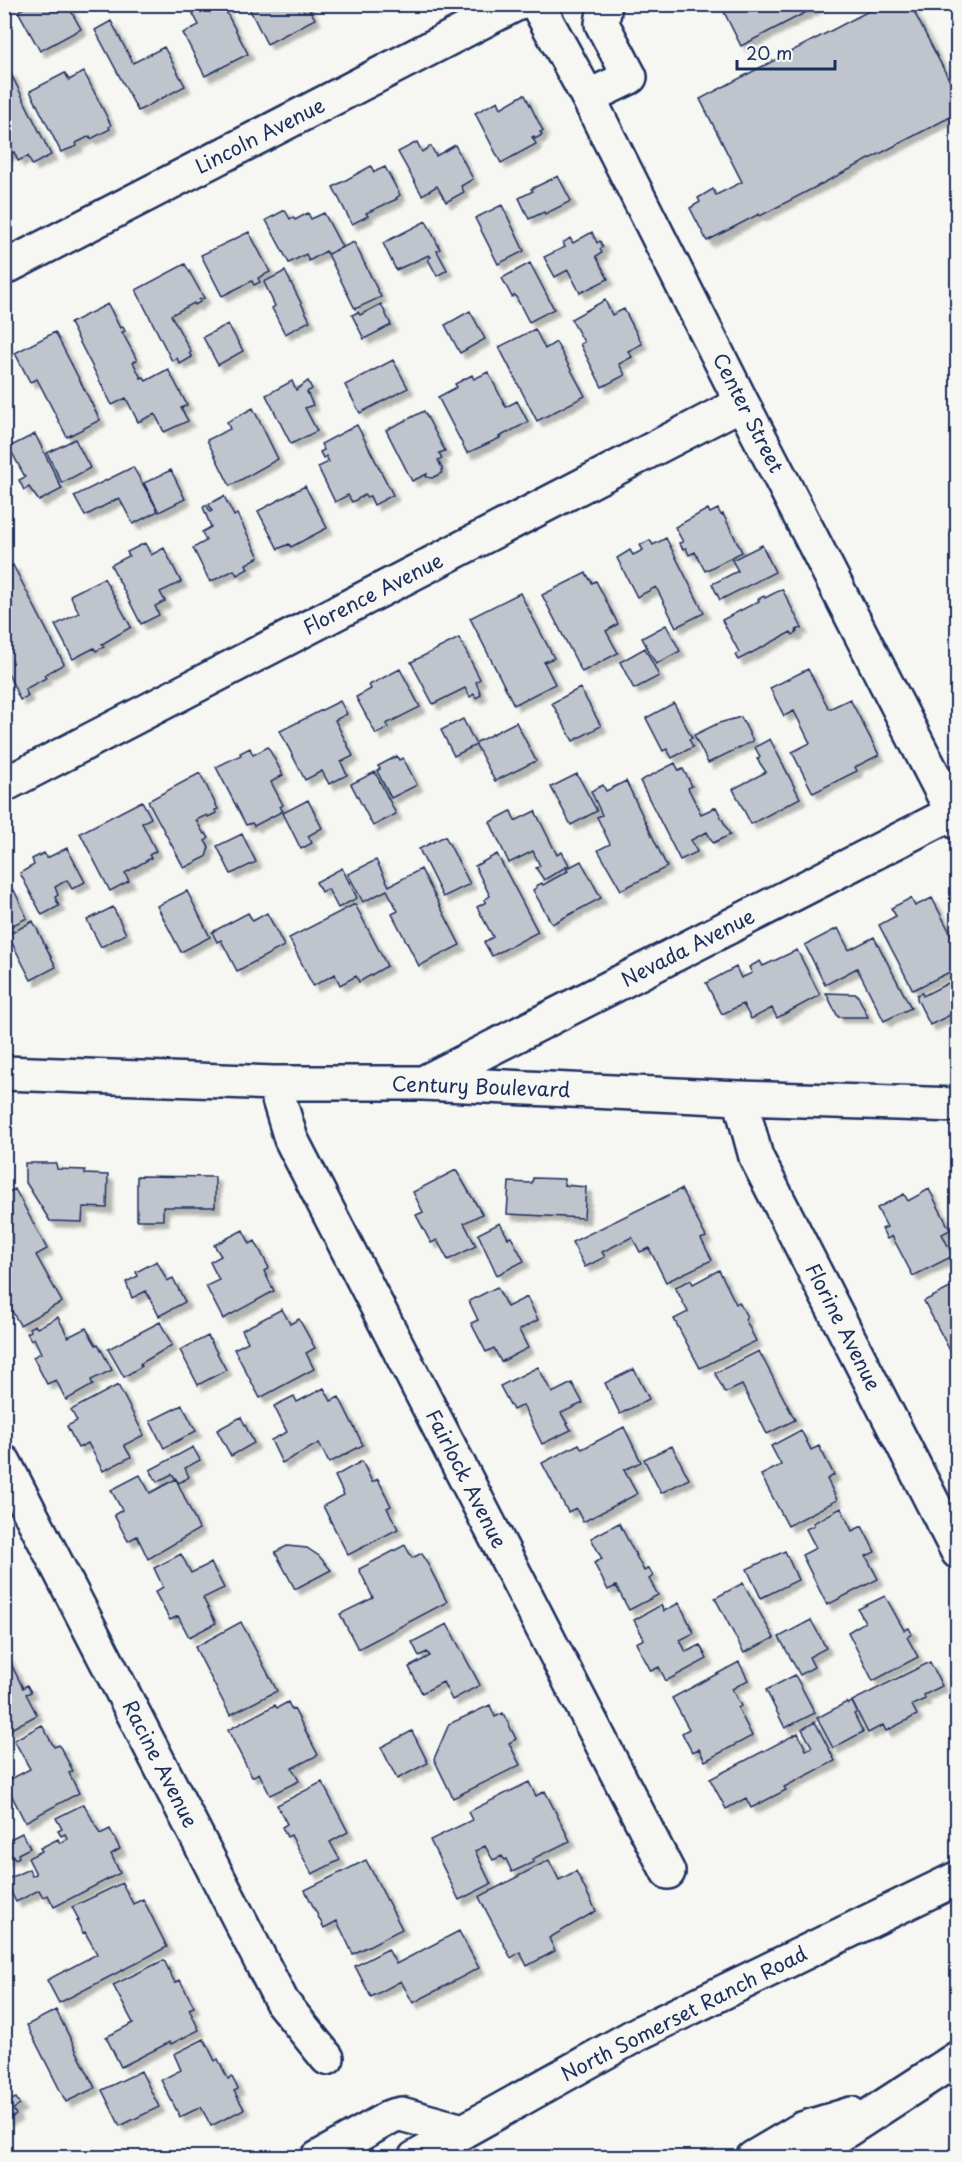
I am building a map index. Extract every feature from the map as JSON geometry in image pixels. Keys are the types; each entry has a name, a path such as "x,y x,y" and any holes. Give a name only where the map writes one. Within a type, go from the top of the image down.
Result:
{"main road":[{"name":"Lincoln Avenue","path":"4,268 516,4"},
{"name":"Center Street","path":"537,4 588,97 955,818"},
{"path":"588,97 630,77 602,24 605,4"},
{"name":"Florence Avenue","path":"4,785 742,403"},
{"name":"Nevada Avenue","path":"423,1083 955,818"},
{"name":"Century Boulevard","path":"4,1073 274,1083 423,1083 740,1098 957,1105"},
{"name":"Fairlock Avenue","path":"274,1083 291,1138 668,1872"},
{"name":"Florine Avenue","path":"740,1098 756,1158 957,1552"},
{"name":"Racine Avenue","path":"4,1462 282,2002 327,2058"},
{"name":"North Somerset Ranch Road","path":"415,2157 641,2032 957,1878"},
{"path":"804,2157 957,2058"},
{"path":"753,2157 802,2128 887,2103"},
{"path":"318,2157 392,2116 401,2114 463,2131"}],"building":[{"path":"31,4 67,4 81,29 40,51 18,11"},
{"path":"188,4 222,4 248,54 205,76 183,33 199,25"},
{"path":"247,4 307,4 315,19 267,44"},
{"path":"720,4 822,4 741,46"},
{"path":"882,4 910,4 958,97 958,113 760,216 759,214 707,241 690,208 700,202 698,198 713,189 716,195 742,182 700,99"},
{"path":"111,21 133,63 164,47 185,86 138,111 95,30"},
{"path":"10,72 51,155 32,165 28,156 18,161 14,152 4,156 4,74"},
{"path":"84,72 111,125 110,129 91,139 90,136 76,143 77,146 61,152 30,91 65,73 69,80"},
{"path":"523,95 543,131 540,132 542,135 535,139 534,136 532,137 536,144 501,163 475,113 498,101 501,108"},
{"path":"417,142 422,152 431,146 436,156 455,145 473,179 461,186 464,192 446,202 437,186 422,195 398,152"},
{"path":"371,166 374,172 385,167 400,195 397,199 366,213 368,216 352,224 333,187"},
{"path":"558,176 571,201 529,219 519,198 533,191 531,189"},
{"path":"502,205 524,251 498,264 475,218"},
{"path":"285,210 290,219 293,217 295,220 308,213 311,219 324,213 342,247 328,254 326,251 309,261 306,254 289,263 266,220"},
{"path":"426,221 440,249 437,251 447,270 437,276 428,259 431,257 429,255 396,270 383,243"},
{"path":"249,232 270,272 258,278 260,282 254,285 252,281 222,296 201,255"},
{"path":"592,232 597,243 600,241 603,247 600,249 602,253 596,256 608,279 580,293 568,270 555,277 544,257 565,247 563,243 570,238 573,243"},
{"path":"354,242 381,297 355,309 328,254"},
{"path":"530,263 554,309 529,322 515,295 512,297 502,278"},
{"path":"185,264 204,298 195,305 194,303 171,315 192,357 180,364 177,358 172,361 136,290"},
{"path":"285,271 310,321 285,334 272,308 275,306 264,282"},
{"path":"605,300 612,315 624,309 642,344 628,351 632,357 619,364 625,375 602,387 580,344 584,342 571,319"},
{"path":"108,304 120,328 123,327 125,331 122,332 137,360 133,362 141,378 144,377 146,381 168,369 187,405 181,408 188,421 164,432 155,414 138,422 126,398 112,405 70,323"},
{"path":"381,304 391,325 364,339 352,315 358,312 360,315"},
{"path":"470,311 485,339 460,353 445,325"},
{"path":"228,324 243,351 218,365 203,337"},
{"path":"535,329 545,349 556,342 585,396 537,421 499,347"},
{"path":"55,332 100,420 67,437 37,379 30,382 15,353"},
{"path":"393,360 408,388 360,413 345,385"},
{"path":"488,372 506,407 517,401 528,422 467,453 438,397 457,387 455,384 472,375 474,379"},
{"path":"292,381 296,390 308,381 312,389 307,392 313,405 305,408 317,431 291,444 266,395"},
{"path":"253,408 278,459 230,486 207,440 230,429 227,422"},
{"path":"424,411 445,451 439,453 442,458 438,460 442,473 432,478 426,477 427,474 412,481 386,430"},
{"path":"357,425 393,495 374,505 370,496 365,495 352,502 348,495 335,502 318,467 329,462 320,452 324,450 321,444"},
{"path":"35,434 62,489 39,501 29,487 24,490 19,480 25,477 9,447"},
{"path":"75,439 90,468 62,483 47,453"},
{"path":"133,467 158,511 133,524 119,498 85,516 74,496"},
{"path":"171,470 185,499 159,512 144,483"},
{"path":"305,486 327,528 291,547 289,544 278,549 258,511"},
{"path":"224,496 234,516 237,514 259,557 246,564 248,569 237,575 234,570 210,582 193,548 206,541 202,532 211,527 203,507 207,505 210,512 212,511 209,504"},
{"path":"708,509 710,513 718,509 721,515 723,514 742,552 705,571 695,552 689,555 686,548 683,549 679,543 683,542 675,527"},
{"path":"666,538 704,613 676,627 656,587 637,597 617,558 630,550 633,555 643,550 640,545 650,540 653,545"},
{"path":"145,543 151,555 164,548 181,582 160,592 165,601 155,606 159,615 141,624 111,565 129,556 127,552"},
{"path":"762,545 775,572 720,600 712,584 738,571 732,560"},
{"path":"13,565 64,664 44,675 46,678 25,689 28,696 20,700 9,675 6,676 4,673 6,670 4,666 4,569"},
{"path":"586,573 592,583 596,581 618,624 606,631 618,653 582,672 542,595"},
{"path":"104,578 131,627 102,644 104,647 96,651 94,648 73,659 55,625 79,613 70,595"},
{"path":"782,589 802,628 796,630 797,632 793,635 791,632 738,660 735,655 739,652 722,620 759,601 758,599"},
{"path":"520,593 554,658 544,662 555,684 514,705 470,618"},
{"path":"666,625 680,651 656,664 642,638"},
{"path":"459,638 480,679 476,682 481,695 476,698 474,694 470,697 465,688 433,704 411,662"},
{"path":"645,648 659,676 634,689 620,662"},
{"path":"400,669 420,707 386,724 388,728 376,734 356,697 371,689 369,685"},
{"path":"808,669 829,709 850,699 879,755 855,767 857,771 813,793 792,752 810,743 794,711 784,716 770,688"},
{"path":"580,688 601,726 573,741 552,703"},
{"path":"340,701 347,714 335,720 353,756 341,762 347,775 329,784 322,771 305,780 280,731"},
{"path":"674,703 692,738 689,739 693,747 672,758 667,749 663,751 646,718"},
{"path":"741,717 753,741 708,763 694,735 719,723"},
{"path":"463,719 475,743 516,722 536,761 495,781 476,745 454,756 441,730"},
{"path":"770,739 800,798 751,824 733,789 766,772 757,759 760,757 755,747"},
{"path":"268,747 283,775 271,782 283,805 280,807 283,811 254,826 252,823 246,825 216,767 250,748 253,755"},
{"path":"397,756 399,760 403,758 417,785 391,798 377,771 380,769 378,766"},
{"path":"675,763 679,771 683,769 692,786 688,788 701,814 716,807 730,835 713,843 707,832 691,840 697,852 680,860 640,781"},
{"path":"375,772 396,814 373,826 351,784"},
{"path":"200,773 218,809 215,810 216,813 208,817 207,815 196,820 209,838 205,841 209,847 206,857 184,868 148,801"},
{"path":"577,774 597,811 571,825 551,787"},
{"path":"626,781 667,867 621,890 598,850 610,844 597,817 602,815 591,791 603,785 606,791"},
{"path":"308,800 322,828 308,836 312,843 301,849 283,813"},
{"path":"142,801 151,818 142,823 156,851 149,855 151,858 125,873 129,881 110,891 80,833"},
{"path":"511,811 515,821 535,811 557,855 562,852 569,865 544,880 536,868 540,866 533,851 509,863 490,822"},
{"path":"242,834 256,862 231,874 217,846"},
{"path":"445,836 470,884 443,897 419,849"},
{"path":"67,848 85,882 72,889 67,880 55,887 58,895 55,897 59,906 42,915 20,873 34,865 32,859 44,853 47,858"},
{"path":"497,854 538,932 492,956 484,942 493,937 477,907 486,902 484,900 490,896 475,866"},
{"path":"376,860 389,886 421,869 460,945 419,966 392,914 398,911 387,890 363,902 348,874"},
{"path":"581,861 601,898 552,924 533,890 536,886 542,883 543,885"},
{"path":"342,868 357,898 338,908 328,889 321,892 316,882"},
{"path":"14,890 27,918 9,927 11,931 4,935 4,895"},
{"path":"187,891 210,937 181,952 157,906"},
{"path":"911,898 915,906 932,898 958,948 958,968 913,990 879,925 896,916 891,908"},
{"path":"355,904 387,966 359,982 356,976 340,985 335,974 313,986 289,938"},
{"path":"113,907 126,934 101,947 87,920"},
{"path":"248,913 253,921 267,913 284,946 237,971 221,940 217,942 212,932"},
{"path":"33,921 56,967 31,980 8,935"},
{"path":"838,928 849,950 874,937 911,1008 884,1021 857,968 825,985 805,945"},
{"path":"797,950 820,995 777,1018 772,1008 751,1019 743,1004 722,1014 706,983 736,967 741,978 752,973 749,967 760,961 763,966"},
{"path":"958,978 958,1011 930,1025 917,995 922,993 923,996"},
{"path":"826,993 857,994 868,1017 838,1017"},
{"path":"25,1163 56,1163 57,1169 85,1170 85,1174 108,1175 107,1208 83,1207 82,1222 50,1221 25,1181"},
{"path":"456,1170 482,1214 464,1223 476,1246 448,1260 437,1240 431,1243 416,1215 423,1212 413,1192"},
{"path":"137,1176 215,1177 215,1207 163,1207 163,1220 137,1220"},
{"path":"533,1178 564,1179 564,1185 586,1187 584,1218 507,1214 509,1182 532,1183"},
{"path":"15,1189 47,1249 36,1255 62,1302 20,1325 4,1297 4,1194"},
{"path":"681,1189 706,1237 701,1239 712,1260 666,1282 649,1248 640,1252 632,1237 602,1252 605,1257 585,1267 572,1242"},
{"path":"929,1189 950,1230 942,1234 953,1256 913,1276 892,1236 887,1239 882,1229 887,1227 877,1208 904,1194 908,1201"},
{"path":"500,1223 508,1238 511,1237 524,1261 497,1275 478,1234"},
{"path":"243,1230 250,1244 255,1241 269,1268 264,1271 274,1291 223,1319 206,1286 219,1280 210,1262 221,1256 214,1245"},
{"path":"157,1261 167,1281 173,1278 185,1302 159,1316 146,1291 132,1298 126,1282 138,1276 136,1272"},
{"path":"719,1270 736,1304 739,1302 747,1317 745,1319 756,1341 700,1368 674,1319 688,1312 675,1287 691,1280 693,1284"},
{"path":"497,1287 507,1307 527,1297 538,1320 519,1330 528,1348 501,1362 494,1348 486,1352 471,1323 478,1320 469,1301"},
{"path":"952,1287 958,1298 958,1366 924,1301"},
{"path":"282,1309 290,1324 299,1319 315,1348 306,1353 314,1369 260,1398 234,1349 248,1342 242,1330"},
{"path":"58,1317 68,1337 86,1328 112,1370 91,1380 93,1385 66,1400 56,1380 47,1384 33,1357 41,1353 34,1338 31,1340 27,1333 31,1331 29,1328 35,1325 37,1328"},
{"path":"160,1322 172,1345 140,1364 142,1366 124,1377 108,1349"},
{"path":"208,1336 226,1370 198,1385 180,1350"},
{"path":"759,1351 795,1420 767,1434 742,1385 725,1393 715,1373"},
{"path":"538,1367 552,1393 572,1383 583,1403 561,1413 571,1430 542,1444 523,1405 513,1410 500,1386"},
{"path":"634,1369 649,1399 620,1414 605,1383"},
{"path":"118,1385 144,1435 124,1445 131,1457 103,1471 88,1443 78,1448 67,1426 77,1421 71,1410"},
{"path":"324,1388 331,1401 339,1397 363,1445 329,1463 319,1443 282,1463 271,1440 287,1432 274,1406 294,1396 297,1402"},
{"path":"182,1405 196,1431 164,1448 150,1421"},
{"path":"241,1417 254,1443 231,1456 217,1430"},
{"path":"624,1427 641,1462 624,1470 637,1494 583,1522 576,1508 568,1512 542,1463 579,1444 582,1449"},
{"path":"801,1430 811,1450 819,1446 834,1475 827,1479 837,1500 788,1526 761,1475 781,1465 771,1446"},
{"path":"672,1446 689,1479 661,1493 644,1459"},
{"path":"193,1447 200,1460 185,1468 189,1477 179,1483 172,1474 157,1482 150,1470"},
{"path":"362,1461 372,1482 378,1479 391,1506 387,1508 398,1529 348,1555 323,1506 344,1495 335,1476"},
{"path":"140,1475 150,1493 176,1479 199,1529 148,1559 137,1536 128,1541 114,1515 122,1510 111,1490"},
{"path":"841,1508 852,1531 862,1526 875,1552 866,1556 878,1579 827,1605 802,1555 816,1548 806,1529"},
{"path":"619,1523 644,1571 649,1568 653,1576 649,1579 658,1595 629,1610 616,1586 608,1590 594,1563 602,1559 591,1538"},
{"path":"405,1545 412,1558 422,1553 447,1602 358,1649 340,1614 373,1598 359,1569"},
{"path":"287,1546 307,1548 319,1556 331,1570 295,1589 275,1552"},
{"path":"785,1551 798,1580 761,1598 747,1569"},
{"path":"181,1554 191,1573 211,1563 224,1588 203,1598 216,1623 189,1637 178,1616 170,1620 155,1592 163,1587 154,1568"},
{"path":"743,1583 774,1638 744,1653 715,1598"},
{"path":"885,1596 904,1630 909,1628 912,1634 907,1637 918,1657 873,1681 848,1632 865,1622 858,1609"},
{"path":"679,1603 694,1633 680,1640 686,1652 700,1645 707,1659 666,1681 659,1667 651,1671 636,1643 644,1639 634,1620 661,1605 664,1611"},
{"path":"811,1620 826,1648 809,1657 814,1667 800,1675 779,1637"},
{"path":"241,1622 277,1691 230,1715 195,1647"},
{"path":"447,1624 480,1685 452,1700 443,1682 422,1693 409,1667 430,1656 427,1652 419,1656 412,1642"},
{"path":"6,1654 23,1688 27,1685 31,1692 26,1694 37,1715 9,1730 4,1722"},
{"path":"739,1662 748,1680 732,1689 741,1706 738,1708 752,1736 705,1761 699,1749 692,1752 682,1733 689,1729 672,1698"},
{"path":"930,1662 942,1686 924,1695 925,1699 912,1705 917,1715 886,1731 883,1725 868,1733 852,1701"},
{"path":"795,1675 815,1713 785,1728 766,1690"},
{"path":"288,1702 318,1755 292,1768 299,1781 270,1795 259,1773 252,1777 228,1730 275,1705 277,1708"},
{"path":"847,1702 848,1704 852,1702 857,1712 854,1714 863,1732 833,1748 817,1718"},
{"path":"490,1705 495,1717 503,1713 516,1739 509,1743 520,1765 453,1798 434,1759 449,1724"},
{"path":"815,1722 835,1761 784,1787 786,1790 751,1808 746,1798 726,1809 710,1779 798,1733 806,1750 812,1747 802,1729"},
{"path":"42,1725 54,1747 59,1745 73,1771 69,1773 79,1793 25,1822 5,1782 30,1769 14,1740"},
{"path":"412,1731 428,1763 397,1779 381,1747"},
{"path":"322,1782 348,1832 330,1842 340,1860 312,1874 291,1835 287,1837 282,1827 287,1824 277,1805"},
{"path":"529,1782 536,1796 545,1791 570,1841 532,1859 534,1862 512,1872 506,1859 504,1860 502,1856 493,1860 485,1846 475,1851 491,1884 459,1900 430,1840 472,1820 468,1812"},
{"path":"84,1804 100,1834 110,1829 120,1849 111,1854 120,1873 54,1907 48,1895 43,1897 39,1890 16,1902 5,1880 29,1869 32,1876 36,1874 28,1858 42,1851 40,1848 58,1839 60,1843 68,1839 65,1834 61,1836 58,1831 62,1829 56,1818"},
{"path":"22,1833 30,1848 18,1854 19,1857 15,1859 13,1856 4,1860 4,1842"},
{"path":"366,1860 402,1929 353,1954 337,1921 324,1928 305,1890"},
{"path":"549,1860 559,1880 576,1871 596,1911 549,1938 555,1951 527,1966 520,1952 511,1958 479,1897"},
{"path":"122,1883 133,1904 143,1899 167,1947 59,2003 47,1980 97,1954 85,1932 83,1933 72,1907"},
{"path":"459,1931 479,1968 413,2003 401,1981 371,1997 355,1966 388,1949 396,1964"},
{"path":"164,1960 175,1983 180,1980 194,2007 189,2009 199,2030 121,2067 106,2037 133,2023 113,1985"},
{"path":"56,2010 95,2088 66,2102 27,2025"},
{"path":"204,2039 215,2061 218,2059 228,2079 232,2077 238,2089 234,2091 244,2109 211,2126 201,2107 180,2117 161,2080 181,2070 174,2054"},
{"path":"141,2071 159,2107 120,2126 102,2090"},
{"path":"4,2092 9,2101 16,2098 20,2105 13,2109 16,2115 4,2121"}]}
